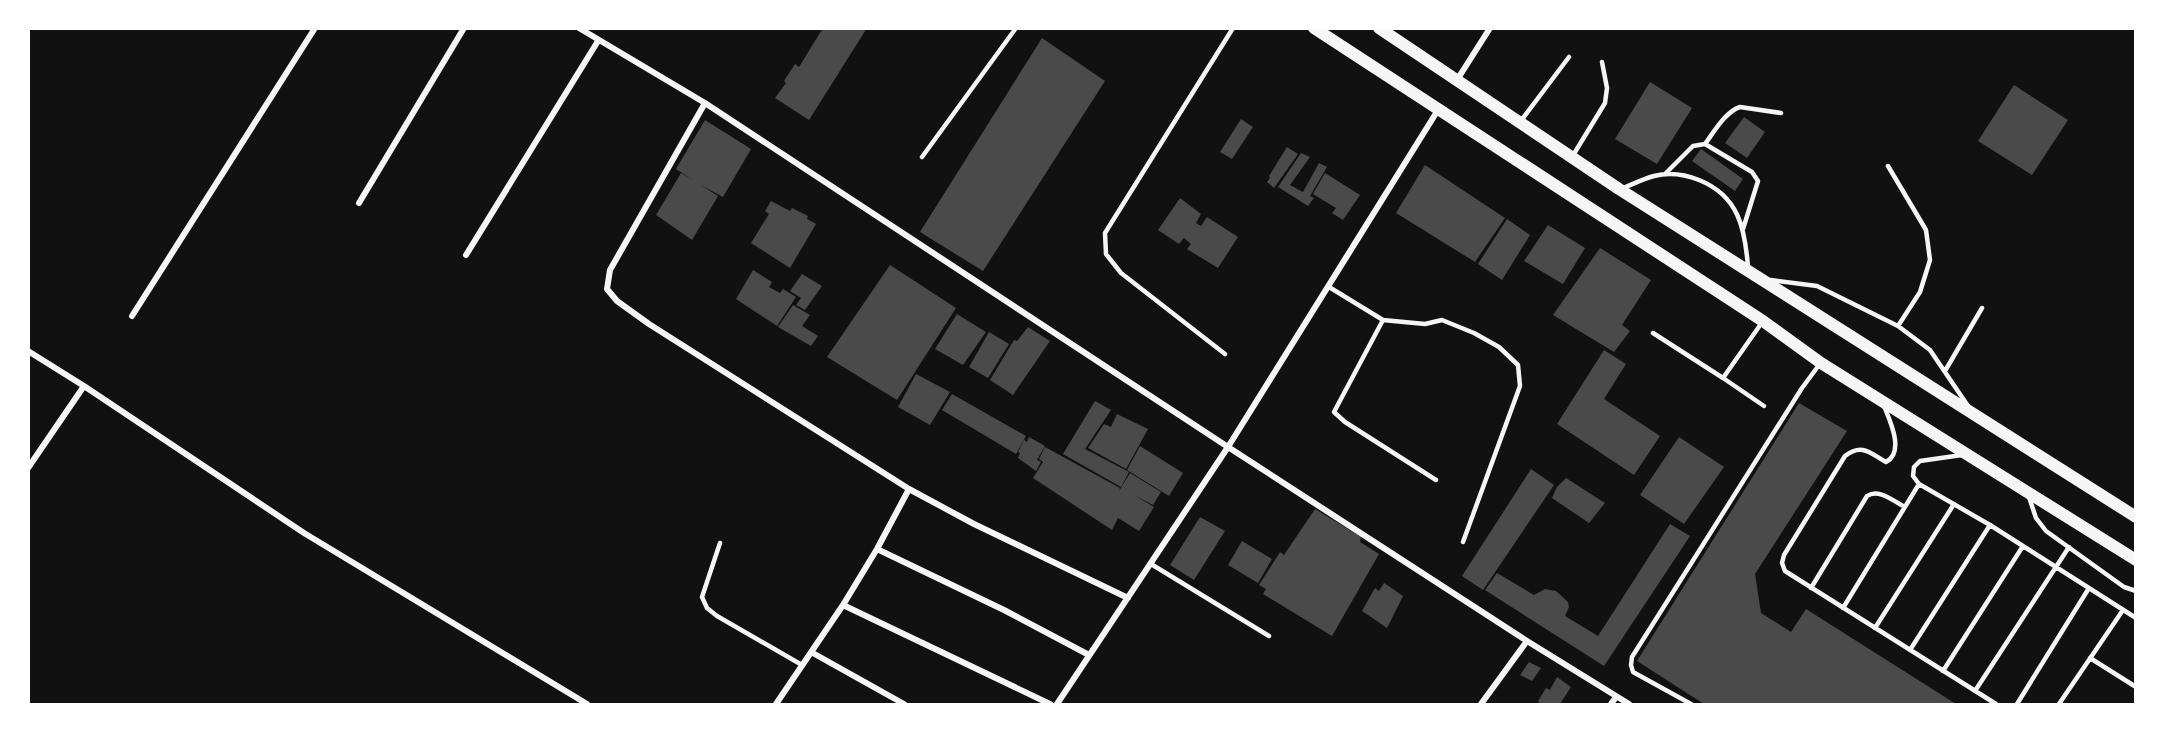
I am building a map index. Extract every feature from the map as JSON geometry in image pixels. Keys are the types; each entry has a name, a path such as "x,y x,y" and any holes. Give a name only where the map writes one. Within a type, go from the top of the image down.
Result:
{"main road":[{"path":"1314,28 1763,321 1821,363 2136,560"},
{"path":"1378,28 1619,189 2136,517"}],"street":[{"path":"132,316 315,28"},
{"path":"359,203 464,28"},
{"path":"579,28 705,104 1228,447 1629,705"},
{"path":"1457,80 1490,28"},
{"path":"466,255 598,40"},
{"path":"705,104 610,270 607,289 617,301 649,324 909,489 974,524 1128,598"},
{"path":"1057,705 1228,447 1438,110"},
{"path":"28,351 304,533 587,705"},
{"path":"28,468 84,386"},
{"path":"776,705 843,605 877,549 909,489"},
{"path":"877,549 946,580 1089,655"},
{"path":"843,605 1050,705"},
{"path":"1481,705 1527,641"},
{"path":"811,652 904,705"},
{"path":"1611,705 1617,697"}],"lane":[{"path":"922,157 1016,28"},
{"path":"1225,354 1121,273 1106,254 1105,233 1233,28"},
{"path":"1520,122 1569,57"},
{"path":"1572,157 1605,103 1607,88 1602,62"},
{"path":"1705,144 1730,112 1736,108 1780,113"},
{"path":"1665,174 1693,146 1705,144 1752,172 1758,181 1743,231"},
{"path":"1888,166 1926,230 1930,260 1920,292 1898,326"},
{"path":"1619,189 1665,174 1683,174 1717,189 1729,199 1740,219 1754,276 1816,286 1898,326 1930,350 1974,415"},
{"path":"1329,286 1383,320 1425,324 1442,320 1474,333 1498,347 1518,365 1520,386 1463,542"},
{"path":"1945,371 1982,308"},
{"path":"1383,320 1334,412 1436,480"},
{"path":"1723,378 1763,321"},
{"path":"1653,333 1764,406"},
{"path":"1691,705 1633,672 1632,657 1802,388 1821,363"},
{"path":"1880,398 1893,426 1895,436 1890,460 1886,462 1863,449 1854,449 1845,456 1784,555 1782,564 1785,571 1996,705"},
{"path":"1967,454 1920,461 1914,467 1913,476 1919,484 1990,525 2136,618"},
{"path":"1843,608 1919,484"},
{"path":"2027,492 2036,518 2046,531 2124,587 2136,591"},
{"path":"1811,588 1867,496 1879,493 1905,507"},
{"path":"1875,628 1954,504"},
{"path":"1910,650 1990,525"},
{"path":"720,543 702,597 706,608 802,665"},
{"path":"1944,671 2023,546"},
{"path":"1975,691 2069,547"},
{"path":"1151,564 1269,636"},
{"path":"2017,705 2089,588"},
{"path":"2060,705 2123,610"},
{"path":"2090,658 2136,687"}],"building":[{"path":"823,28 867,28 809,120 775,98 786,83 784,81 795,64 799,67"},
{"path":"1042,38 1105,81 983,271 920,232"},
{"path":"1650,82 1692,108 1657,164 1615,139"},
{"path":"2014,85 2068,120 2032,175 1978,141"},
{"path":"1744,117 1765,132 1747,158 1725,143"},
{"path":"1241,119 1253,127 1232,159 1220,152"},
{"path":"705,120 751,149 723,197 701,185 718,196 692,240 656,215 681,173 693,180 676,169"},
{"path":"1287,147 1298,154 1274,188 1267,182"},
{"path":"1701,149 1743,179 1735,191 1692,161"},
{"path":"1301,153 1310,157 1290,185 1303,192 1319,163 1327,167 1310,196 1314,198 1308,206 1278,187"},
{"path":"1425,165 1505,218 1475,262 1396,213"},
{"path":"1325,173 1360,195 1343,220 1332,213 1336,208 1313,194"},
{"path":"1180,198 1201,214 1196,223 1201,226 1207,217 1238,237 1218,268 1187,249 1191,244 1184,238 1179,244 1158,230"},
{"path":"771,201 790,211 792,208 808,216 807,219 816,224 790,268 751,243 769,214 765,211"},
{"path":"1507,219 1530,235 1502,280 1478,264"},
{"path":"1548,225 1585,248 1563,284 1524,261"},
{"path":"1600,248 1651,280 1622,325 1630,331 1614,352 1553,315"},
{"path":"890,265 956,308 897,400 827,357"},
{"path":"753,270 772,282 769,287 780,293 783,289 796,297 777,326 736,299"},
{"path":"802,274 822,286 805,310 796,305 801,298 790,291"},
{"path":"793,305 810,315 802,326 818,336 811,346 778,327"},
{"path":"957,314 986,332 963,365 935,349"},
{"path":"1028,327 1050,341 1013,395 990,380 1014,340 1017,341"},
{"path":"989,332 1009,344 988,378 969,367"},
{"path":"1604,350 1626,364 1604,399 1660,436 1634,475 1557,424"},
{"path":"916,374 950,392 930,425 898,407"},
{"path":"952,394 1026,436 1016,454 942,410"},
{"path":"1095,401 1111,410 1085,449 1129,472 1121,487 1063,454"},
{"path":"1799,403 1847,431 1755,574 1761,613 1791,632 1806,609 1956,704 1704,704 1637,661"},
{"path":"1117,414 1148,429 1126,469 1088,448 1104,424 1111,427"},
{"path":"1029,437 1045,446 1037,460 1041,462 1036,471 1018,458 1020,453 1018,452 1024,440 1027,442"},
{"path":"1679,437 1724,467 1684,524 1640,495"},
{"path":"1140,446 1183,473 1169,496 1127,470"},
{"path":"1045,447 1120,488 1119,491 1130,473 1161,492 1153,505 1134,495 1154,507 1139,531 1118,518 1112,530 1033,478 1043,462 1039,459"},
{"path":"1531,469 1554,485 1483,590 1462,576"},
{"path":"1566,478 1605,503 1589,523 1552,498 1557,487"},
{"path":"1315,509 1361,537 1360,542 1379,554 1332,636 1263,594 1266,589 1259,585 1280,552 1284,555"},
{"path":"1200,517 1225,531 1194,580 1170,565"},
{"path":"1670,524 1690,536 1604,666 1485,590 1497,573 1534,595 1545,589 1556,591 1568,602 1569,607 1565,616 1598,636"},
{"path":"1242,541 1272,559 1258,583 1228,565"},
{"path":"1384,583 1403,596 1387,628 1362,611 1375,588 1379,591"},
{"path":"1529,662 1541,668 1532,681 1520,675"},
{"path":"1557,677 1571,687 1560,704 1540,704 1538,701 1546,688 1550,690"}]}
